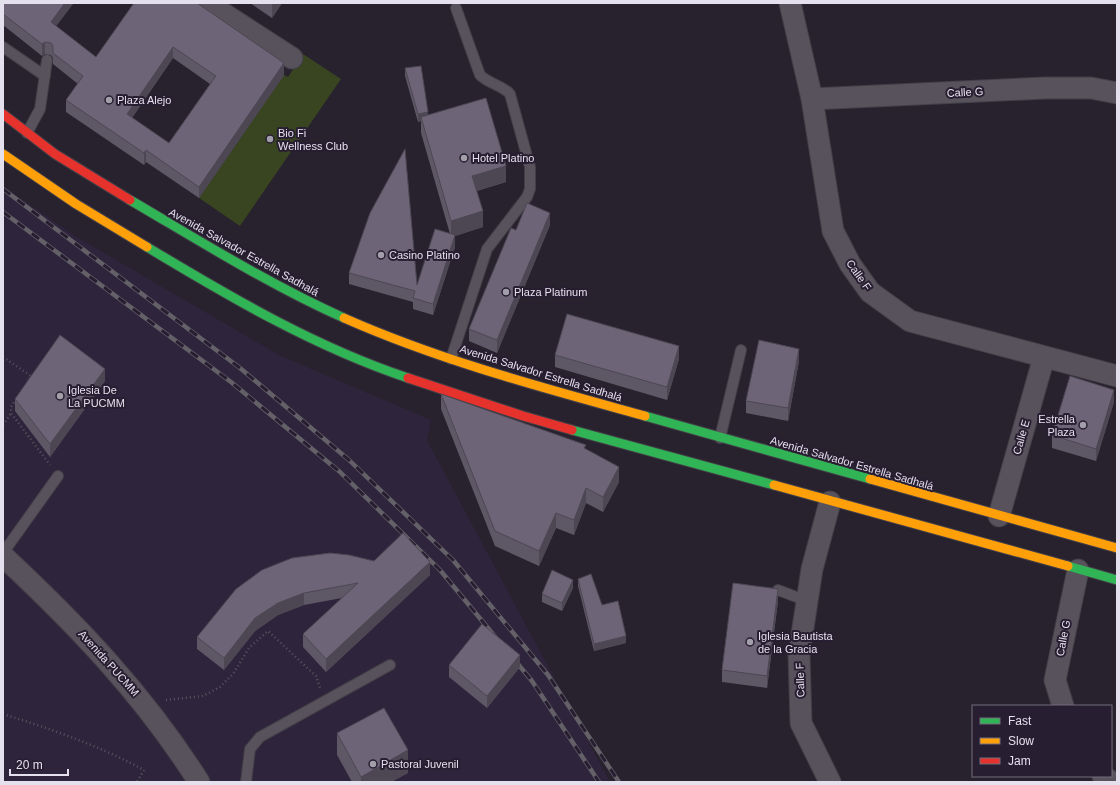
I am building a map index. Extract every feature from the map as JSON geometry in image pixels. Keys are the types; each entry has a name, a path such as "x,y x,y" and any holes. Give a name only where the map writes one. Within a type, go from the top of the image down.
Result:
{"main road":[{"name":"Avenida Salvador Estrella Sadhalá","path":"3,114 27,133 92,178 230,259 312,304 394,340 534,385 1117,548"},
{"path":"3,154 76,204 217,289 299,333 385,370 523,416 1117,580"}],"street":[{"path":"207,3 292,58"},
{"name":"Calle F","path":"790,3 812,99 833,231 850,264 870,292 910,321 1117,376"},
{"name":"Calle G","path":"812,99 1045,88 1091,88 1117,93"},
{"name":"Calle E","path":"999,516 1044,357"},
{"name":"Calle F","path":"830,502 812,569 799,654 801,723 830,782"},
{"name":"Avenida PUCMM","path":"3,556 62,611 105,656 142,701 199,782"},
{"name":"Calle G","path":"1063,705 1055,680 1078,570"}],"lane":[{"path":"451,359 487,249 527,197 532,181 530,167 510,94 506,90 484,79 480,75 456,8"},
{"path":"3,47 45,76"},
{"path":"27,133 40,109 47,60"},
{"path":"720,438 741,350"},
{"path":"3,552 58,476"},
{"path":"778,590 807,601"},
{"path":"246,782 250,749 254,742 390,665"}],"path":[{"path":"3,357 31,376 23,389"},
{"path":"3,425 11,413 11,407 19,395"},
{"path":"11,413 58,476"},
{"path":"142,701 203,696 220,687 233,674 249,648 268,631 316,676 324,702"},
{"path":"3,714 34,724 124,760 144,770 137,782"}],"shaded area":[{"path":"3,186 75,236 281,356 431,420 427,440 610,782 3,782"}],"green space":[{"name":"Bio Fi Wellness Club","path":"303,54 341,79 240,226 199,198 284,75 288,77"}],"building":[{"name":"Plaza Alejo","path":"3,3 65,3 51,22 96,57 134,3 197,3 284,63 199,187 146,150 144,153 66,100 83,76 53,53 53,46 51,43 45,42 42,44 3,14","holes":["173,47 216,76 169,143 127,114"]},
{"path":"421,66 428,112 418,114 405,68"},
{"name":"Hotel Platino","path":"486,98 506,166 472,176 483,211 451,221 421,117"},
{"path":"405,149 417,285 435,229 455,235 433,304 413,298 415,291 349,273 370,213"},
{"name":"Plaza Platinum","path":"527,203 550,213 497,340 469,329 511,228 516,230"},
{"path":"567,314 679,346 667,387 555,355"},
{"name":"Iglesia De La PUCMM","path":"60,335 105,369 50,444 15,399"},
{"path":"759,340 799,349 788,408 746,401"},
{"name":"Estrella Plaza","path":"1070,376 1114,390 1096,449 1052,435"},
{"path":"441,394 586,445 584,448 619,467 603,497 586,488 574,520 556,513 539,551 495,531"},
{"path":"403,533 430,562 326,659 303,634 358,583 304,593 278,603 255,618 224,658 197,637 236,589 262,570 292,558 330,553 349,555 374,561"},
{"path":"552,570 573,580 562,603 542,594"},
{"path":"591,574 602,605 618,601 626,636 594,644 578,579"},
{"name":"Iglesia Bautista de la Gracia","path":"733,583 778,589 767,676 722,670"},
{"path":"482,624 520,655 487,696 449,665"},
{"path":"384,708 408,750 361,777 337,733"}],"railway":[{"path":"3,189 240,368 349,460 453,560 548,675 619,782"},
{"path":"3,212 231,382 340,472 440,570 497,639"},
{"path":"513,658 532,681 599,782"}],"traffic: fast":[{"path":"130,200 262,277 344,318"},
{"path":"147,247 274,320 373,366 408,378"},
{"path":"645,416 870,479"},
{"path":"572,430 774,485"},
{"path":"1068,566 1117,580"}],"traffic: slow":[{"path":"3,154 76,204 147,247"},
{"path":"344,318 418,348 455,361 645,416"},
{"path":"870,479 1117,548"},
{"path":"774,485 1068,566"}],"traffic: jam":[{"path":"3,114 55,154 130,200"},
{"path":"408,378 523,416 572,430"}],"place":[{"name":"Plaza Alejo","path":"109,100"},
{"name":"Bio Fi Wellness Club","path":"270,139"},
{"name":"Hotel Platino","path":"464,158"},
{"name":"Casino Platino","path":"381,255"},
{"name":"Plaza Platinum","path":"506,292"},
{"name":"Iglesia De La PUCMM","path":"60,396"},
{"name":"Estrella Plaza","path":"1083,425"},
{"name":"Iglesia Bautista de la Gracia","path":"750,642"},
{"name":"Pastoral Juvenil","path":"373,764"}]}
